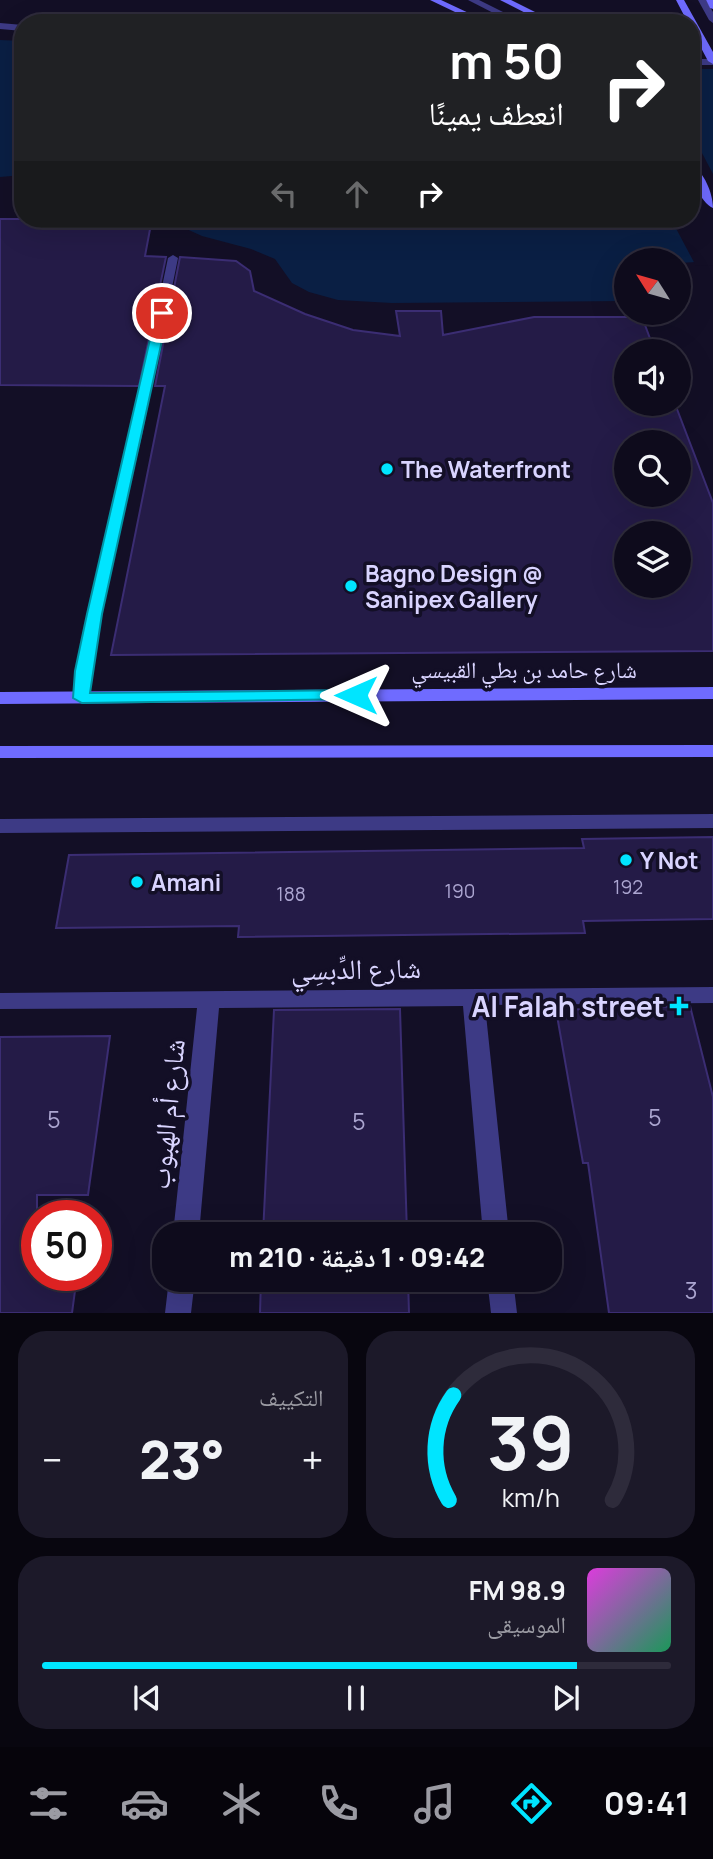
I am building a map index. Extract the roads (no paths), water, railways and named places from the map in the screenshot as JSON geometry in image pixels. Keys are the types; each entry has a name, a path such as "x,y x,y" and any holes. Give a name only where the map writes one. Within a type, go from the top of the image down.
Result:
{"main road":[{"path":"435,0 466,14"},
{"path":"504,0 534,14"},
{"path":"710,0 713,6"},
{"path":"700,37 713,61"},
{"path":"700,183 713,205"},
{"name":"شارع حامد بن بطي القبيسي","path":"0,698 713,692"},
{"path":"0,752 711,751"}],"street":[{"path":"472,0 502,14"},
{"path":"702,0 713,20"},
{"path":"0,826 713,821"},
{"name":"شارع الدِّبسِي","path":"0,1001 713,995"},
{"path":"473,997 495,1222"},
{"name":"شارع أم الهبوب","path":"187,1222 209,1000"},
{"path":"178,1313 180,1292"},
{"path":"502,1292 504,1313"}],"lane":[{"path":"82,698 83,671 134,449 173,258"}],"water":[{"path":"0,40 14,41 14,176 0,177"},
{"path":"700,69 713,69 713,261 691,262 691,248 614,248 614,301 392,303 338,300 309,292 292,283 275,259 251,249 202,236 184,228 700,228"}],"place":[{"name":"The Waterfront","path":"387,469"},
{"name":"Bagno Design @ Sanipex Gallery","path":"351,586"},
{"name":"Y Not","path":"626,860"},
{"name":"Amani","path":"137,882"},
{"name":"Al Falah street","path":"679,1006"}]}
